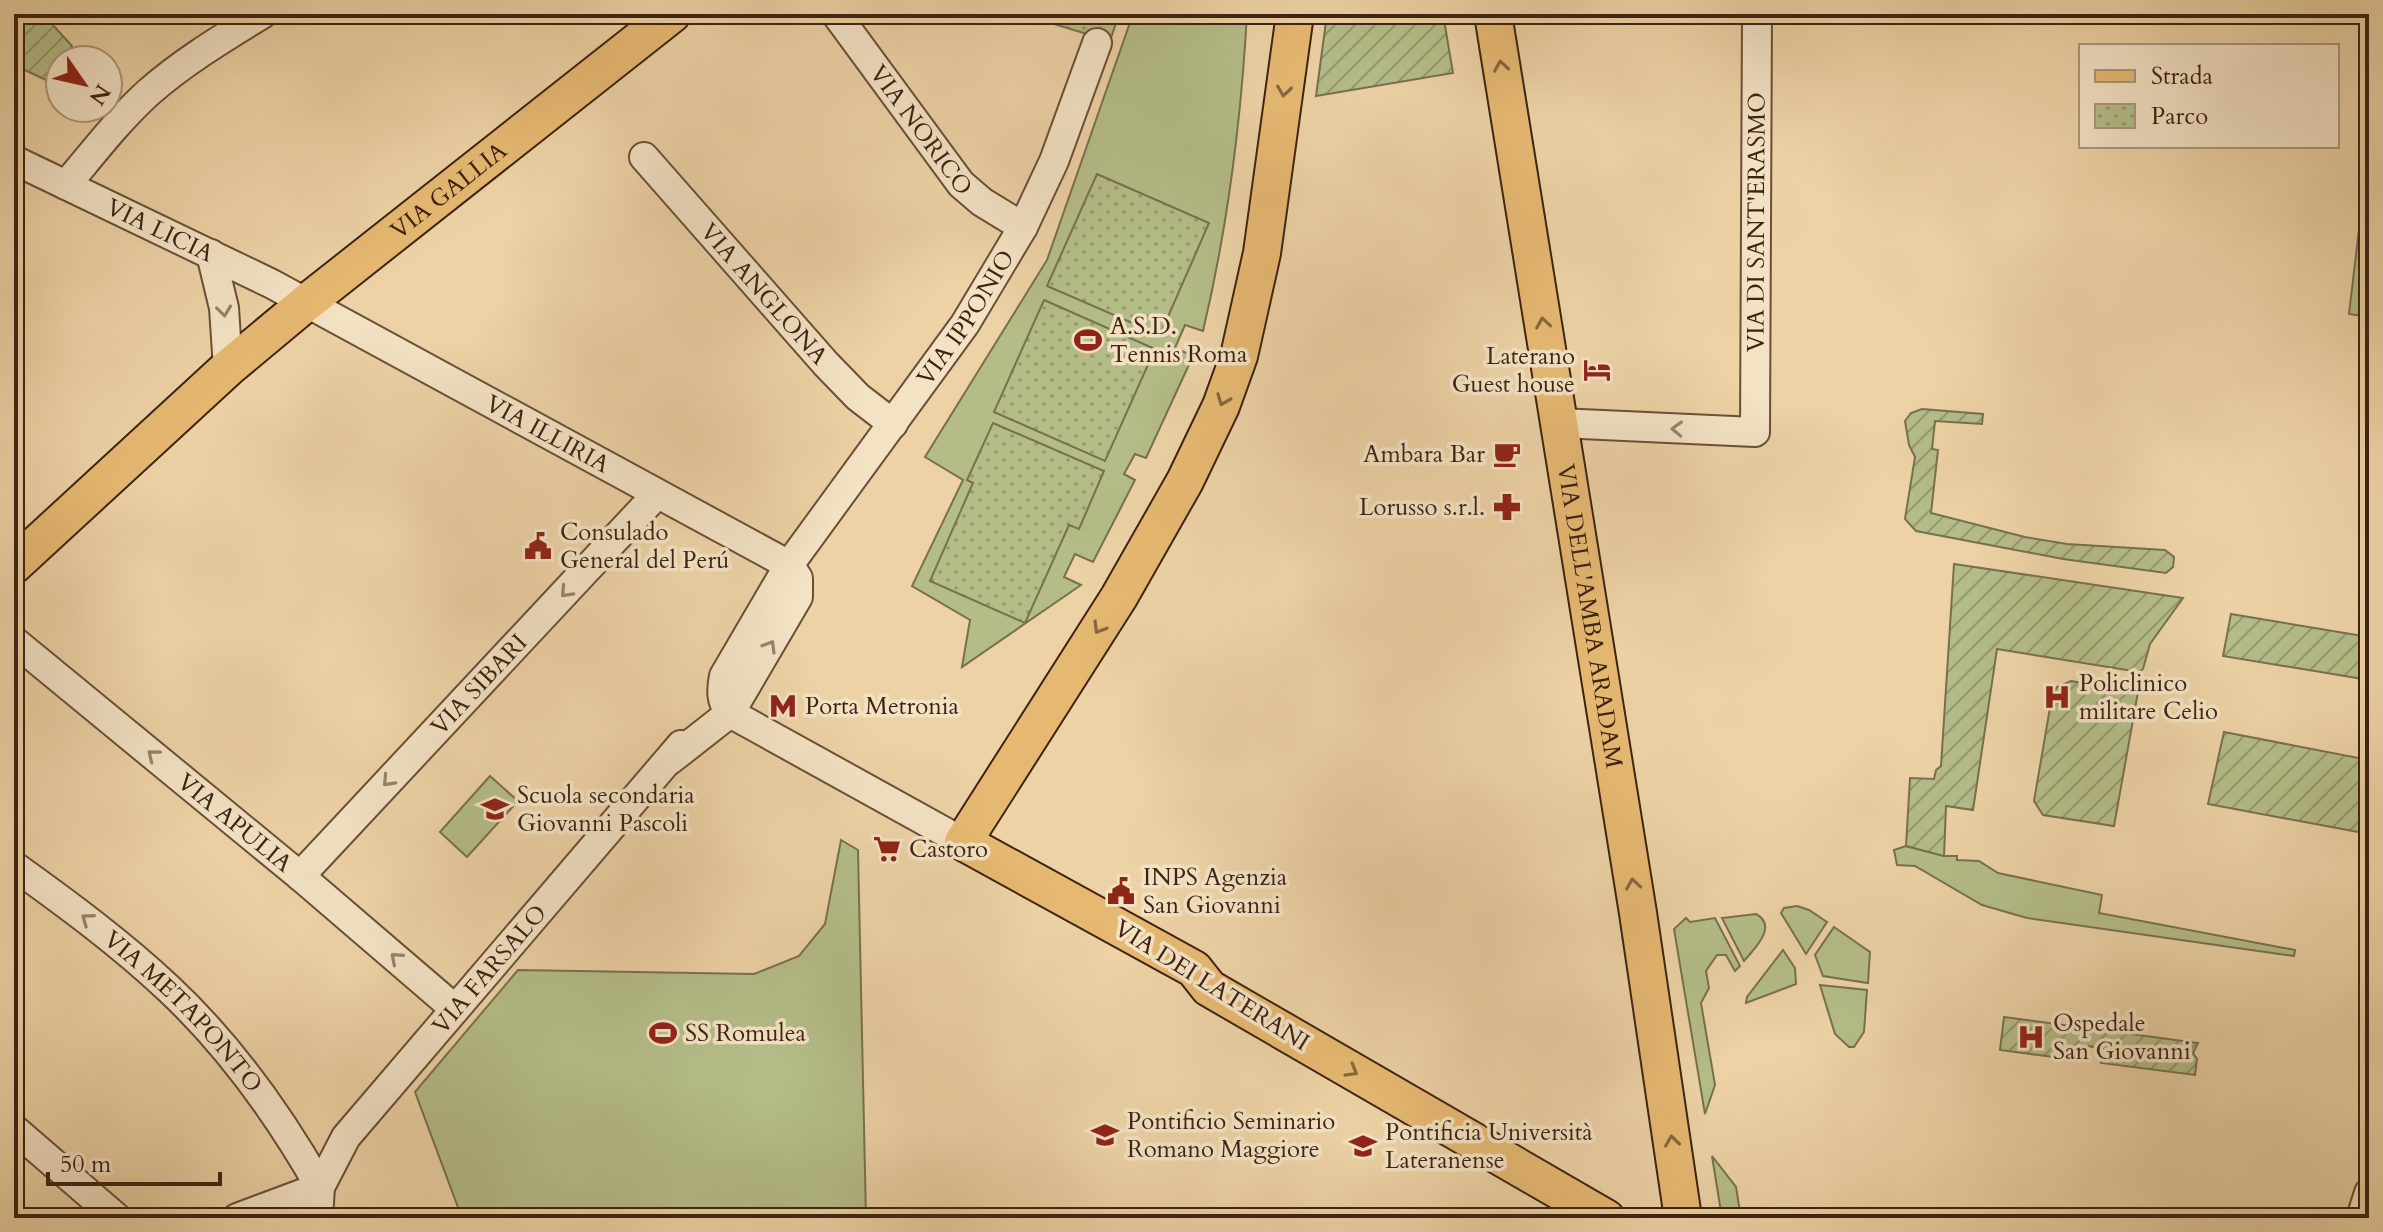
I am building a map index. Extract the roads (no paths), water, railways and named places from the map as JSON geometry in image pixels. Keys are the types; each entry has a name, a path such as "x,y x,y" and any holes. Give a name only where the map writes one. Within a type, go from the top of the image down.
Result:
{"main road":[{"name":"VIA GALLIA","path":"14,565 228,368 672,14"},
{"path":"963,842 1119,597 1199,455 1221,406 1239,356 1262,253 1295,14"},
{"name":"VIA DELL'AMBA ARADAM","path":"1493,14 1640,929 1683,1218"},
{"name":"VIA DEI LATERANI","path":"963,842 1194,969 1209,988 1606,1218"}],"street":[{"path":"66,185 149,92 194,58 262,14"},
{"name":"VIA NORICO","path":"836,14 961,184 982,202 1023,227"},
{"name":"VIA DI SANT'ERASMO","path":"1559,423 1755,432 1751,17"},
{"name":"VIA IPPONIO","path":"724,676 789,565 965,324 1023,227 1054,161 1097,43"},
{"name":"VIA ANGLONA","path":"644,157 826,364 858,397 893,424"},
{"name":"VIA LICIA","path":"14,160 306,303"},
{"path":"211,254 224,308 228,368"},
{"name":"VIA ILLIRIA","path":"306,303 789,565"},
{"name":"VIA SIBARI","path":"300,876 657,494"},
{"path":"724,676 722,700 730,713 795,604 800,583 789,565"},
{"name":"VIA APULIA","path":"14,641 300,876 455,1009"},
{"name":"VIA FARSALO","path":"320,1187 346,1137 670,760 724,676"},
{"name":"VIA DEI LATERANI","path":"730,713 963,842"},
{"name":"VIA FARSALO","path":"670,760 730,713"},
{"name":"VIA METAPONTO","path":"14,866 99,927 169,989 244,1073 285,1130 320,1187"},
{"path":"14,1129 117,1218"},
{"path":"237,1218 320,1187 318,1218"},
{"path":"2361,1218 2369,1193"}],"place":[{"name":"A.S.D. Tennis Roma","path":"1088,340"},
{"name":"Laterano Guest house","path":"1597,370"},
{"name":"Ambara Bar","path":"1507,454"},
{"name":"Lorusso s.r.l.","path":"1507,507"},
{"name":"Consulado General del Perú","path":"538,546"},
{"name":"Policlinico militare Celio","path":"2057,697"},
{"name":"Porta Metronia","path":"783,706"},
{"name":"Scuola secondaria Giovanni Pascoli","path":"495,809"},
{"name":"Castoro","path":"887,849"},
{"name":"INPS Agenzia San Giovanni","path":"1121,891"},
{"name":"SS Romulea","path":"663,1033"},
{"name":"Ospedale San Giovanni","path":"2031,1037"},
{"name":"Pontificio Seminario Romano Maggiore","path":"1105,1135"},
{"name":"Pontificia Università Lateranense","path":"1363,1146"}]}
